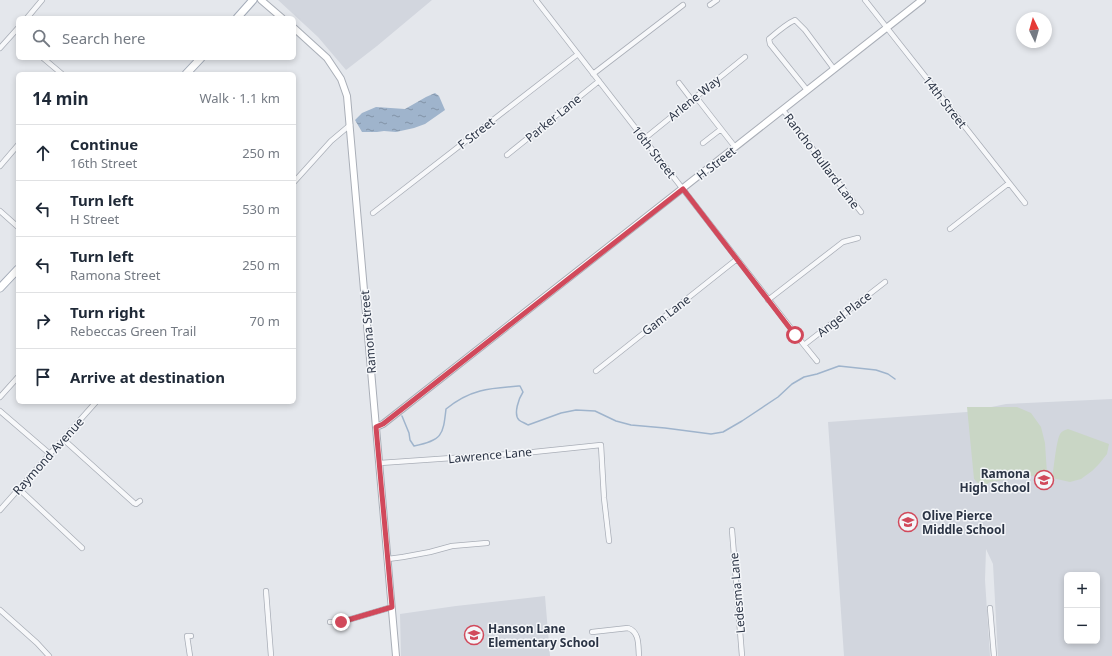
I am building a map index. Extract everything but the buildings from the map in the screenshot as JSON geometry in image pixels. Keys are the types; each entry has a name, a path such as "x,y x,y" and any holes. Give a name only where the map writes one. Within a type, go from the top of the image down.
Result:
{"main road":[{"path":"239,16 253,0"},
{"path":"188,72 199,60"},
{"path":"0,288 16,271"}],"street":[{"path":"29,16 42,0"},
{"path":"261,0 280,16"},
{"name":"16th Street","path":"536,0 817,361"},
{"path":"710,5 717,0"},
{"name":"14th Street","path":"865,0 1025,202"},
{"name":"H Street","path":"376,427 383,424 922,0"},
{"path":"594,74 683,5"},
{"path":"807,90 770,44 769,39 780,30 795,20 805,30 834,69"},
{"name":"Ramona Street","path":"296,30 327,58 341,79 347,96 396,656"},
{"path":"0,48 16,35"},
{"name":"F Street","path":"374,213 578,54"},
{"name":"Arlene Way","path":"644,139 745,57"},
{"path":"45,60 60,72"},
{"name":"Parker Lane","path":"507,155 599,81"},
{"path":"679,83 692,100"},
{"path":"696,97 735,147"},
{"name":"Rancho Bullard Lane","path":"783,110 861,212"},
{"path":"296,180 331,141 350,125"},
{"path":"702,143 721,129"},
{"path":"0,166 16,147"},
{"path":"950,229 1009,183"},
{"path":"0,211 16,225"},
{"path":"768,300 843,242 858,238"},
{"name":"Gam Lane","path":"596,371 737,259"},
{"name":"Angel Place","path":"804,346 885,282"},
{"path":"0,397 16,379"},
{"name":"Raymond Avenue","path":"0,510 94,404"},
{"path":"0,411 50,454"},
{"path":"63,439 134,503 140,501"},
{"name":"Lawrence Lane","path":"380,463 600,445 609,541"},
{"path":"19,489 82,548"},
{"name":"Ledesma Lane","path":"732,530 742,656"},
{"path":"388,559 430,552 452,546 487,543"},
{"path":"266,591 271,656"},
{"path":"330,622 341,622 392,607"},
{"path":"990,608 994,656"},
{"path":"0,610 37,643 49,656"},
{"path":"592,632 628,628 633,630 638,638 639,656"},
{"path":"190,656 188,636 191,636"}],"shaded area":[{"path":"278,0 432,0 346,70 318,37"},
{"path":"1112,399 1112,656 998,656 993,564 986,549 985,580 990,656 844,656 828,422 967,412 1006,404"},
{"name":"Hanson Lane Elementary School","path":"545,596 550,656 401,656 400,614"}],"green space":[{"path":"967,407 1017,407 1031,413 1041,427 1045,443 1047,474 990,482 986,485 980,485 974,479"},
{"path":"1068,429 1109,444 1107,454 1092,471 1081,479 1070,482 1052,478 1056,449 1060,434"}],"water":[{"path":"435,93 439,96 445,110 425,124 414,128 396,132 362,132 355,120 362,113 376,107 405,109"}],"waterway":[{"path":"402,416 409,433 410,440 414,446 423,444 436,439 442,431 446,409 463,397 472,393 490,389 520,386 523,392 518,402 517,417 519,420 528,425 561,413 576,410 595,411 616,421 631,425 711,434 723,432 742,421 778,397 792,384 804,377 839,366 876,370 888,374 895,379"}],"place":[{"name":"Ramona High School","path":"1044,480"},
{"name":"Olive Pierce Middle School","path":"908,522"},
{"name":"Hanson Lane Elementary School","path":"474,635"}],"route":[{"path":"341,622 392,607 376,427 383,424 683,189 795,335"}]}
